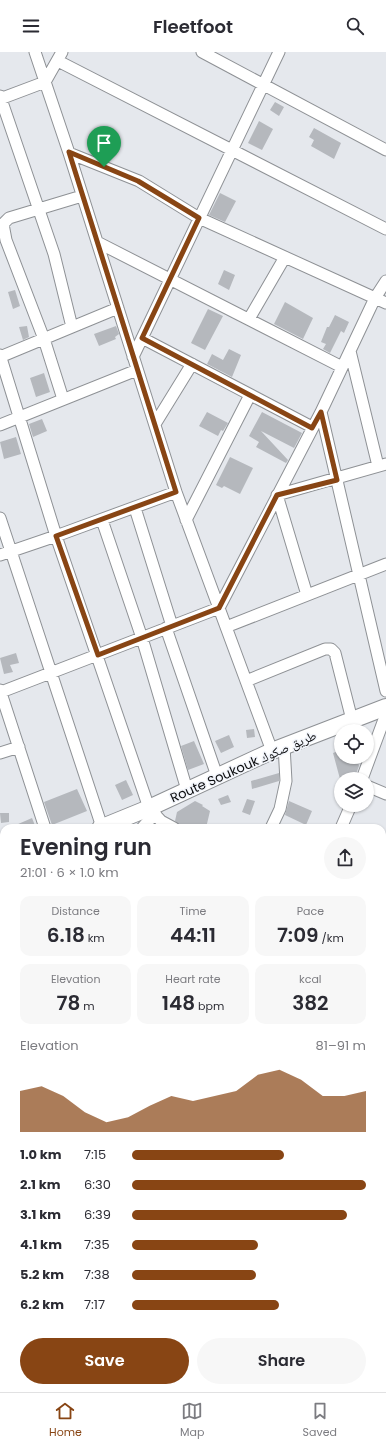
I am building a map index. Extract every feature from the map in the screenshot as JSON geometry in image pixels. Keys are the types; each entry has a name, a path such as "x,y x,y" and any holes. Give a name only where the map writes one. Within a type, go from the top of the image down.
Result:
{"street":[{"path":"35,52 69,152 176,492 246,681 278,748 286,781 280,809 273,824"},
{"path":"202,52 263,86 386,150"},
{"path":"133,357 279,52"},
{"path":"72,327 54,254 0,98 45,82 60,57 232,151 386,229"},
{"path":"69,152 138,181 199,218 386,303"},
{"path":"63,399 44,339 6,240 1,221 82,196"},
{"path":"97,242 171,278 342,367"},
{"path":"249,319 285,257"},
{"path":"45,824 0,691 51,673 219,608 321,412 375,298 386,281"},
{"path":"118,308 0,356 56,536 152,812 168,824"},
{"path":"142,338 312,428"},
{"path":"277,495 337,480 382,465 350,351"},
{"path":"155,424 192,364"},
{"path":"0,425 137,370"},
{"path":"186,520 250,395"},
{"path":"321,412 386,691"},
{"path":"0,555 102,520 176,492"},
{"path":"277,495 307,595"},
{"path":"135,508 169,627 217,776"},
{"path":"0,518 100,824"},
{"path":"102,520 142,638 187,790"},
{"path":"226,627 386,564"},
{"path":"246,681 325,649 331,649 335,653 352,720"},
{"name":"Route Soukouk طريق صكوك","path":"114,824 152,812 187,790 278,748 386,706"},
{"path":"365,772 385,721"},
{"path":"0,753 19,746"},
{"path":"374,789 386,794"},
{"path":"146,824 152,812"},
{"path":"343,824 348,812"}],"building":[{"path":"275,102 284,107 279,116 270,110"},
{"path":"259,121 273,129 262,150 248,143"},
{"path":"314,128 341,143 334,159 311,146 314,140 309,137"},
{"path":"220,193 236,201 225,222 209,215"},
{"path":"224,270 235,275 229,290 218,284"},
{"path":"15,290 20,306 13,309 8,292"},
{"path":"285,302 313,318 303,339 274,324"},
{"path":"208,309 223,316 205,350 191,343"},
{"path":"335,315 349,322 344,333 341,331 330,353 323,349 326,344 321,342 327,327 329,327"},
{"path":"27,326 29,337 23,340 19,327"},
{"path":"116,326 119,334 115,337 116,339 99,346 94,334"},
{"path":"229,349 241,355 232,377 207,364 212,354 223,360"},
{"path":"44,373 50,392 36,397 30,378"},
{"path":"207,412 228,423 223,431 221,430 218,436 199,426"},
{"path":"262,412 302,433 294,448 261,431 288,460 286,463 256,447 259,442 249,436"},
{"path":"42,419 47,431 33,437 29,424"},
{"path":"16,437 21,454 4,459 0,442"},
{"path":"230,457 253,468 240,494 224,486 222,488 216,485"},
{"path":"16,653 19,663 10,665 13,672 4,674 0,658"},
{"path":"254,729 255,737 247,738 246,730"},
{"path":"229,735 234,747 221,753 215,741"},
{"path":"194,741 204,764 188,770 181,746"},
{"path":"336,764 359,764 357,772 338,772"},
{"path":"279,773 279,781 252,789 251,781"},
{"path":"126,780 133,795 122,800 115,785"},
{"path":"77,789 87,811 52,824 44,802"},
{"path":"228,795 231,802 221,805 218,799"},
{"path":"247,799 255,801 250,815 242,812"},
{"path":"195,801 210,811 207,824 178,824 175,821 177,812"},
{"path":"289,801 312,811 306,824 285,815"},
{"path":"0,813 9,813 9,822 1,823"},
{"path":"32,818 34,824 18,824"}],"route":[{"path":"69,152 104,167 138,181 199,218 142,338 312,428 321,412 337,480 277,495 219,608 98,655 56,536 176,492 69,152"}]}
